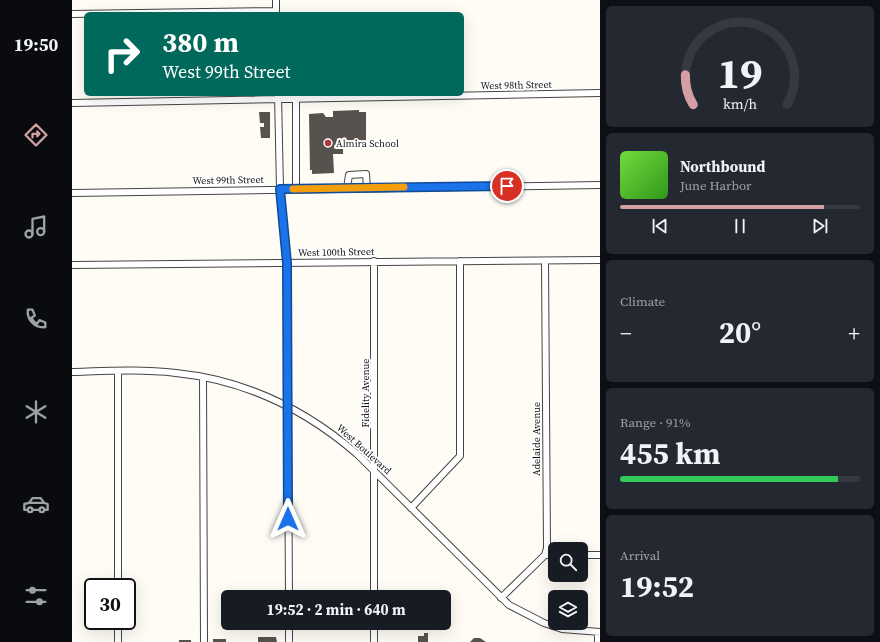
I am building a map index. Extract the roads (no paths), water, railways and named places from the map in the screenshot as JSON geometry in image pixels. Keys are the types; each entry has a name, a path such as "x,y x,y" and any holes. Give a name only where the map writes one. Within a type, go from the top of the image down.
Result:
{"street":[{"path":"276,0 276,12"},
{"path":"72,14 84,14"},
{"name":"West 98th Street","path":"464,96 600,93"},
{"name":"West 98th Street","path":"72,103 278,97 296,99 448,96"},
{"path":"278,97 280,189 287,263 289,590"},
{"path":"296,99 296,189"},
{"path":"347,188 348,176 355,175 367,176 367,188"},
{"name":"West 99th Street","path":"72,193 600,185"},
{"name":"West 100th Street","path":"72,265 600,260"},
{"name":"Fidelity Avenue","path":"374,261 374,590"},
{"path":"411,508 460,456 460,261"},
{"name":"Adelaide Avenue","path":"545,261 547,548 545,556"},
{"path":"118,371 118,578"},
{"name":"West Boulevard","path":"72,372 156,372 204,377 256,391 288,407 333,434 374,470 502,598 521,612 544,623 562,629 599,632"},
{"path":"204,377 204,642"},
{"path":"588,555 600,554"},
{"path":"502,598 545,556 548,556"},
{"path":"118,630 118,642"},
{"path":"289,630 289,642"},
{"path":"374,630 374,642"},
{"path":"598,642 599,632"}],"place":[{"name":"Almira School","path":"328,143"}]}
